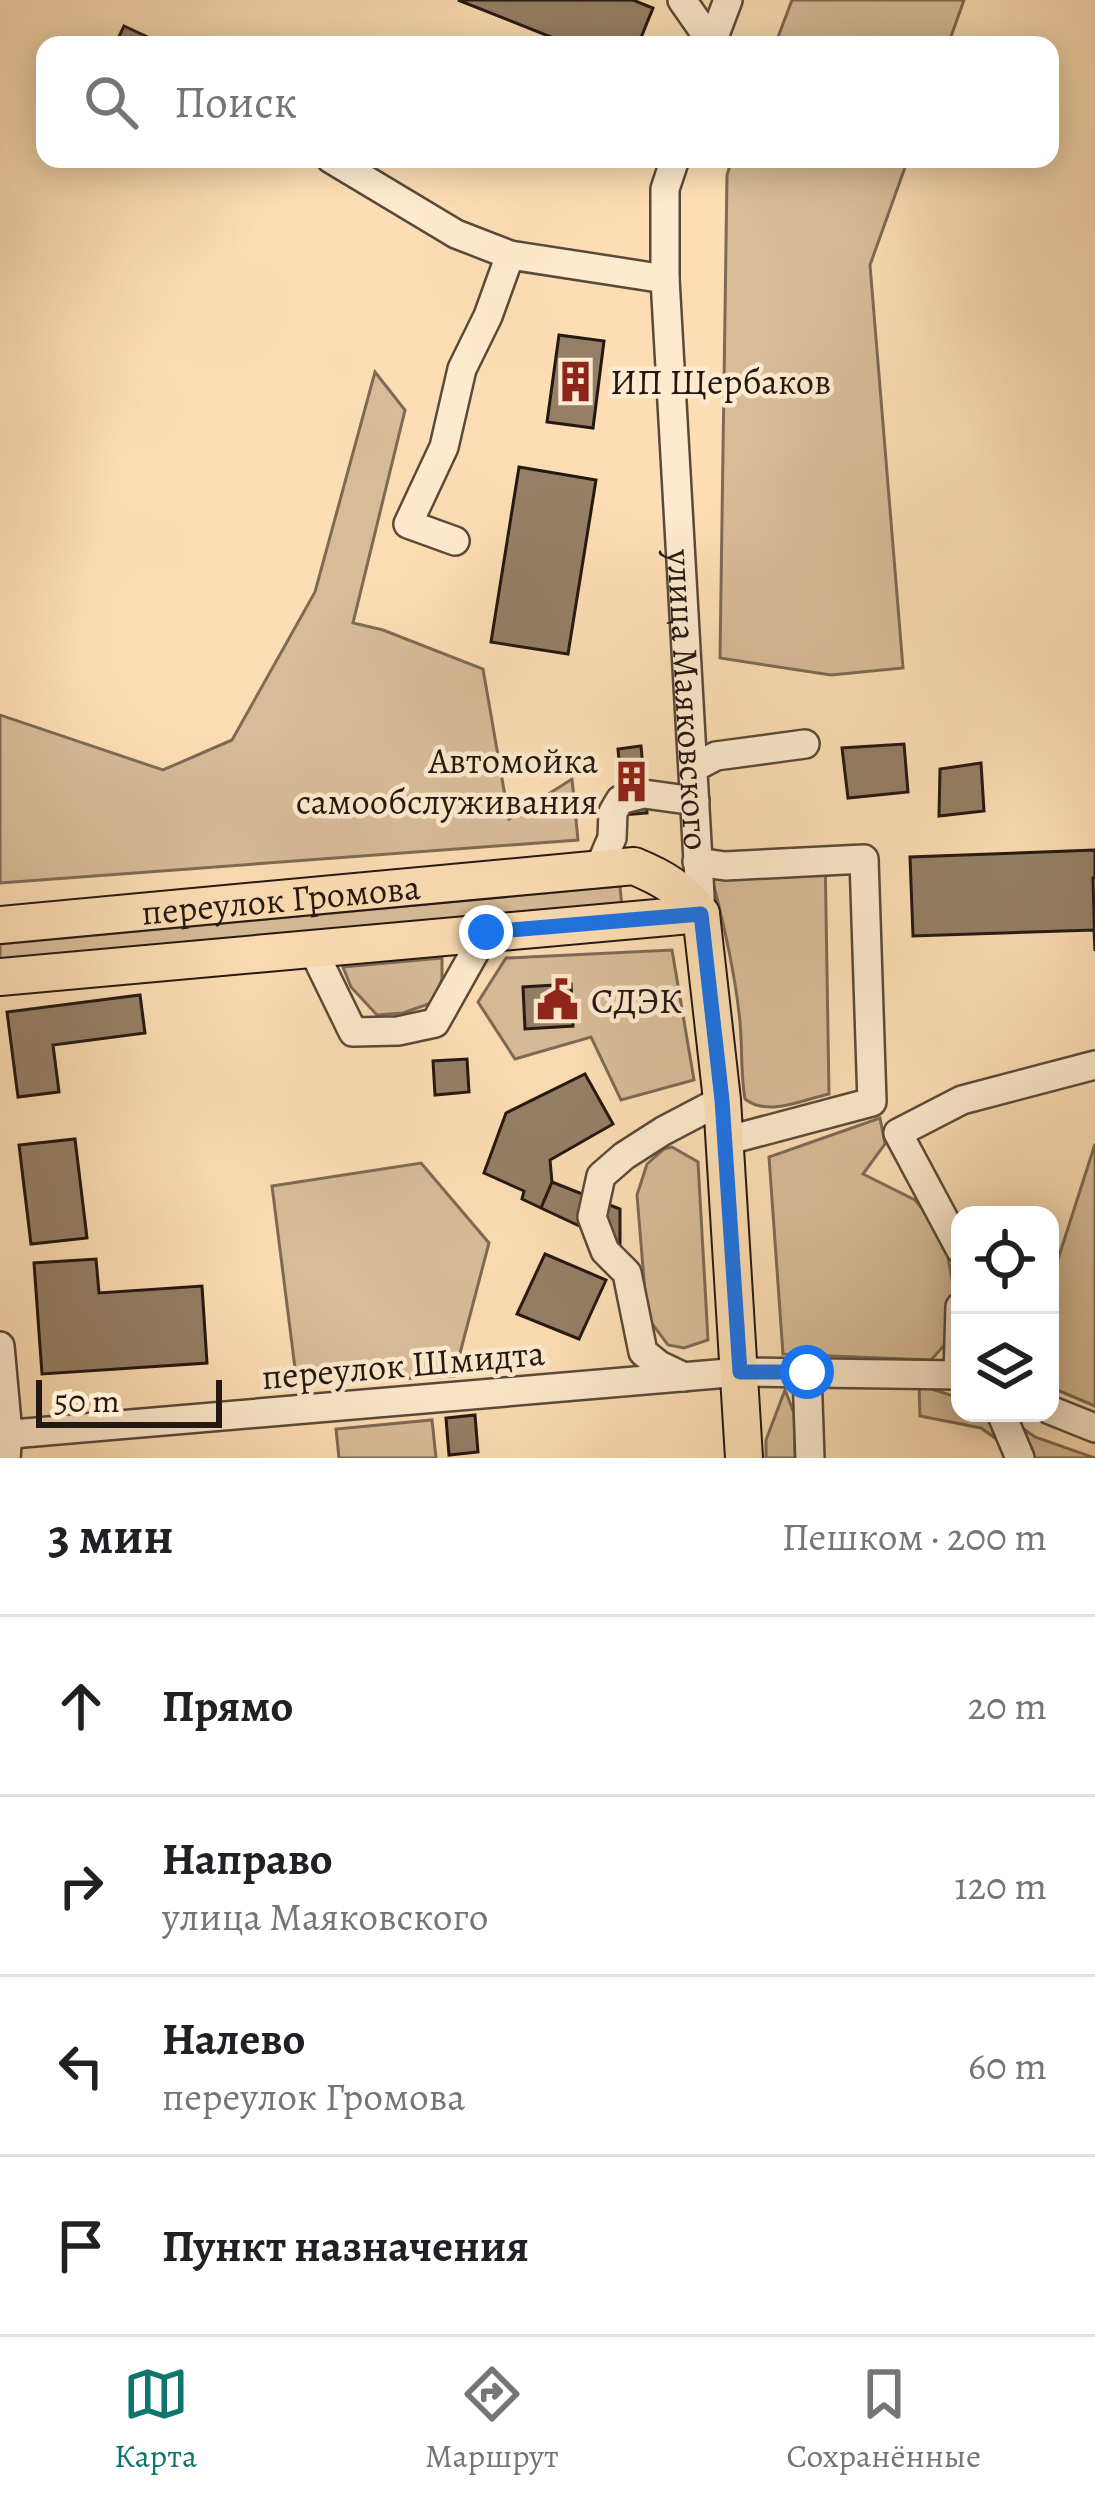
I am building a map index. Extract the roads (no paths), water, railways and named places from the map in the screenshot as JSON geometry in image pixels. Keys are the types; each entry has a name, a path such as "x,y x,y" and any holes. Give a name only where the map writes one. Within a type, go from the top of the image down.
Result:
{"main road":[{"name":"переулок Громова","path":"0,925 634,866 664,878 686,894 701,914"},
{"name":"переулок Громова","path":"0,977 701,914"},
{"name":"улица Маяковского","path":"701,914 722,1100 744,1458"}],"street":[{"path":"682,0 707,36"},
{"path":"715,36 728,0"},
{"path":"346,168 456,234 510,255 665,279"},
{"name":"улица Маяковского","path":"672,168 665,189 665,279 701,914"},
{"path":"455,541 408,524 444,447 463,369 510,255"},
{"path":"694,769 716,756 806,744"},
{"path":"599,868 620,800 644,794 695,802"},
{"path":"697,862 725,866 864,859 872,1102 725,1141"},
{"path":"312,948 353,1032 398,1031 435,1023 486,932"},
{"path":"951,1232 898,1133 962,1100 1095,1065"},
{"path":"684,1377 659,1366 643,1352 627,1273 605,1251 592,1217 602,1176 623,1156 722,1100"},
{"path":"0,1346 5,1442"},
{"name":"переулок Шмидта","path":"5,1442 740,1372 951,1375"},
{"path":"807,1372 810,1458"},
{"path":"1059,1414 1095,1428"},
{"path":"1005,1422 1020,1458"}],"place":[{"name":"ИП Щербаков","path":"576,381"},
{"name":"Автомойка самообслуживания","path":"632,781"},
{"name":"СДЭК","path":"557,1000"}]}
